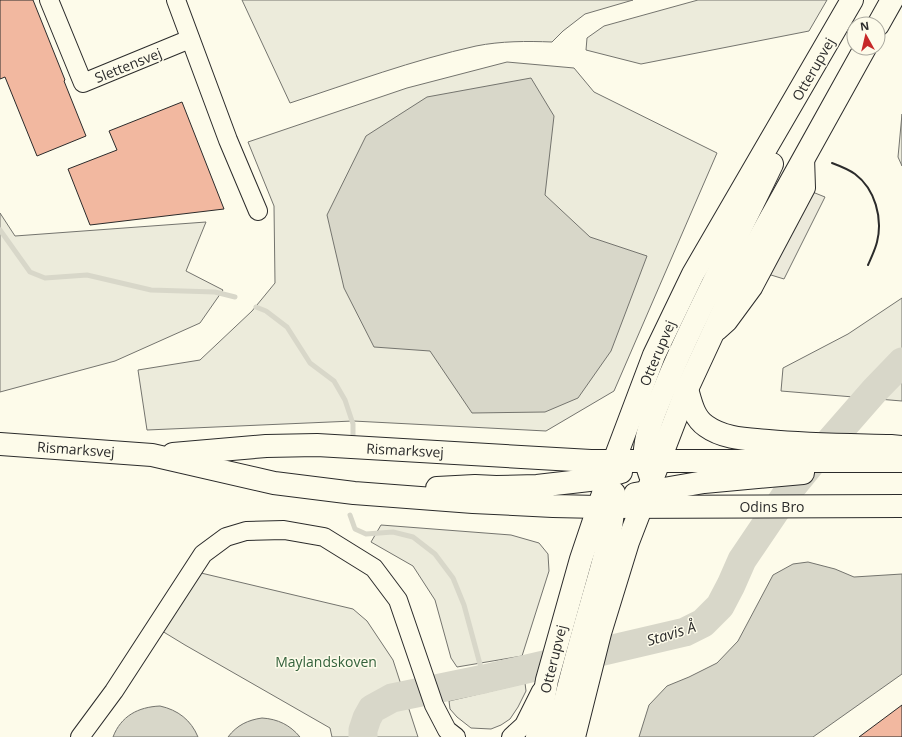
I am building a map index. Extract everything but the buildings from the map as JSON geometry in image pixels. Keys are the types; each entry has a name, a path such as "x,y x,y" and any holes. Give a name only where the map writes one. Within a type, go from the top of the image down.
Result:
{"main road":[{"name":"Otterupvej","path":"538,737 547,680 581,559 592,527 608,506 612,468 654,355 693,274 852,0"},
{"path":"883,16 892,0"},
{"path":"648,476 645,449 647,437 653,418 684,343 840,23"},
{"path":"591,636 628,542 648,476 709,340 744,266 861,56"},
{"path":"687,389 692,410 705,426 723,435 743,439 798,444 847,459 902,464"},
{"name":"Rismarksvej","path":"0,444 152,455 266,446 317,446 591,461 612,468 648,476"},
{"path":"648,476 726,479 780,468 847,459 902,447"},
{"name":"Rismarksvej","path":"152,455 274,483 354,493 473,502 553,506 608,506 648,476"},
{"path":"847,459 902,461"},
{"path":"354,493 475,486 537,486 598,479 612,468"},
{"path":"648,476 780,468"},
{"name":"Odins Bro","path":"648,476 725,506 902,506"},
{"path":"558,737 581,671 591,636 608,545 608,506"},
{"path":"574,737 581,671"}],"street":[{"name":"Slettensvej","path":"49,0 83,83 190,39"},
{"path":"176,0 228,140 258,211"},
{"path":"80,737 114,691 203,554 226,537 246,530 284,530 324,537 374,568 398,600 434,705 447,730 456,737"},
{"path":"511,737 524,725 547,680"}],"green space":[{"path":"242,0 633,0 585,14 563,31 552,42 495,43 476,46 406,65 290,103"},
{"path":"698,0 827,0 809,31 641,64 586,50 587,38 604,26"},
{"path":"507,62 574,68 594,92 717,153 614,391 546,431 353,421 147,430 138,370 200,360 252,311 275,283 274,206 248,142 407,88"},
{"path":"902,114 902,166 898,157"},
{"path":"0,213 15,236 206,222 186,271 223,290 200,323 115,361 0,392"},
{"path":"902,298 902,401 781,391 783,368 848,334"},
{"path":"381,525 511,535 539,543 548,554 549,571 522,656 457,667 451,658 435,600 413,566 371,542"},
{"name":"Maylandskoven","path":"201,573 353,609 367,621 393,660 418,737 332,737 330,728 162,631"},
{"path":"525,683 526,691 510,719 491,729 471,728 457,717 450,709 449,701"}],"shaded area":[{"path":"531,78 554,116 545,195 590,237 647,256 611,351 578,398 545,412 472,413 430,351 374,347 344,288 327,215 366,136 427,97"},
{"path":"800,187 825,197 784,279 758,271"},
{"path":"808,562 835,569 854,577 902,574 902,674 813,737 639,737 649,705 667,686 717,663 738,641 773,575 793,564"},
{"path":"160,706 173,710 188,721 198,737 113,737 121,723 131,714 144,708"},
{"path":"262,718 283,723 300,737 228,737 235,729 243,724"}],"waterway":[{"path":"0,230 30,272 45,278 87,275 151,290 215,292 235,297"},
{"path":"256,307 266,311 287,327 310,363 334,381 345,400 353,424 353,435"},
{"name":"Stavis Å","path":"363,737 363,730 372,709 392,698 484,679 685,632 703,623 720,606 742,560 790,489 875,390 902,362"},
{"path":"350,515 355,529 366,534 393,532 413,537 435,554 453,578 464,605 484,679"}],"wall":[{"path":"832,163 850,171 862,180 868,188 876,205 879,233 868,265"}]}
